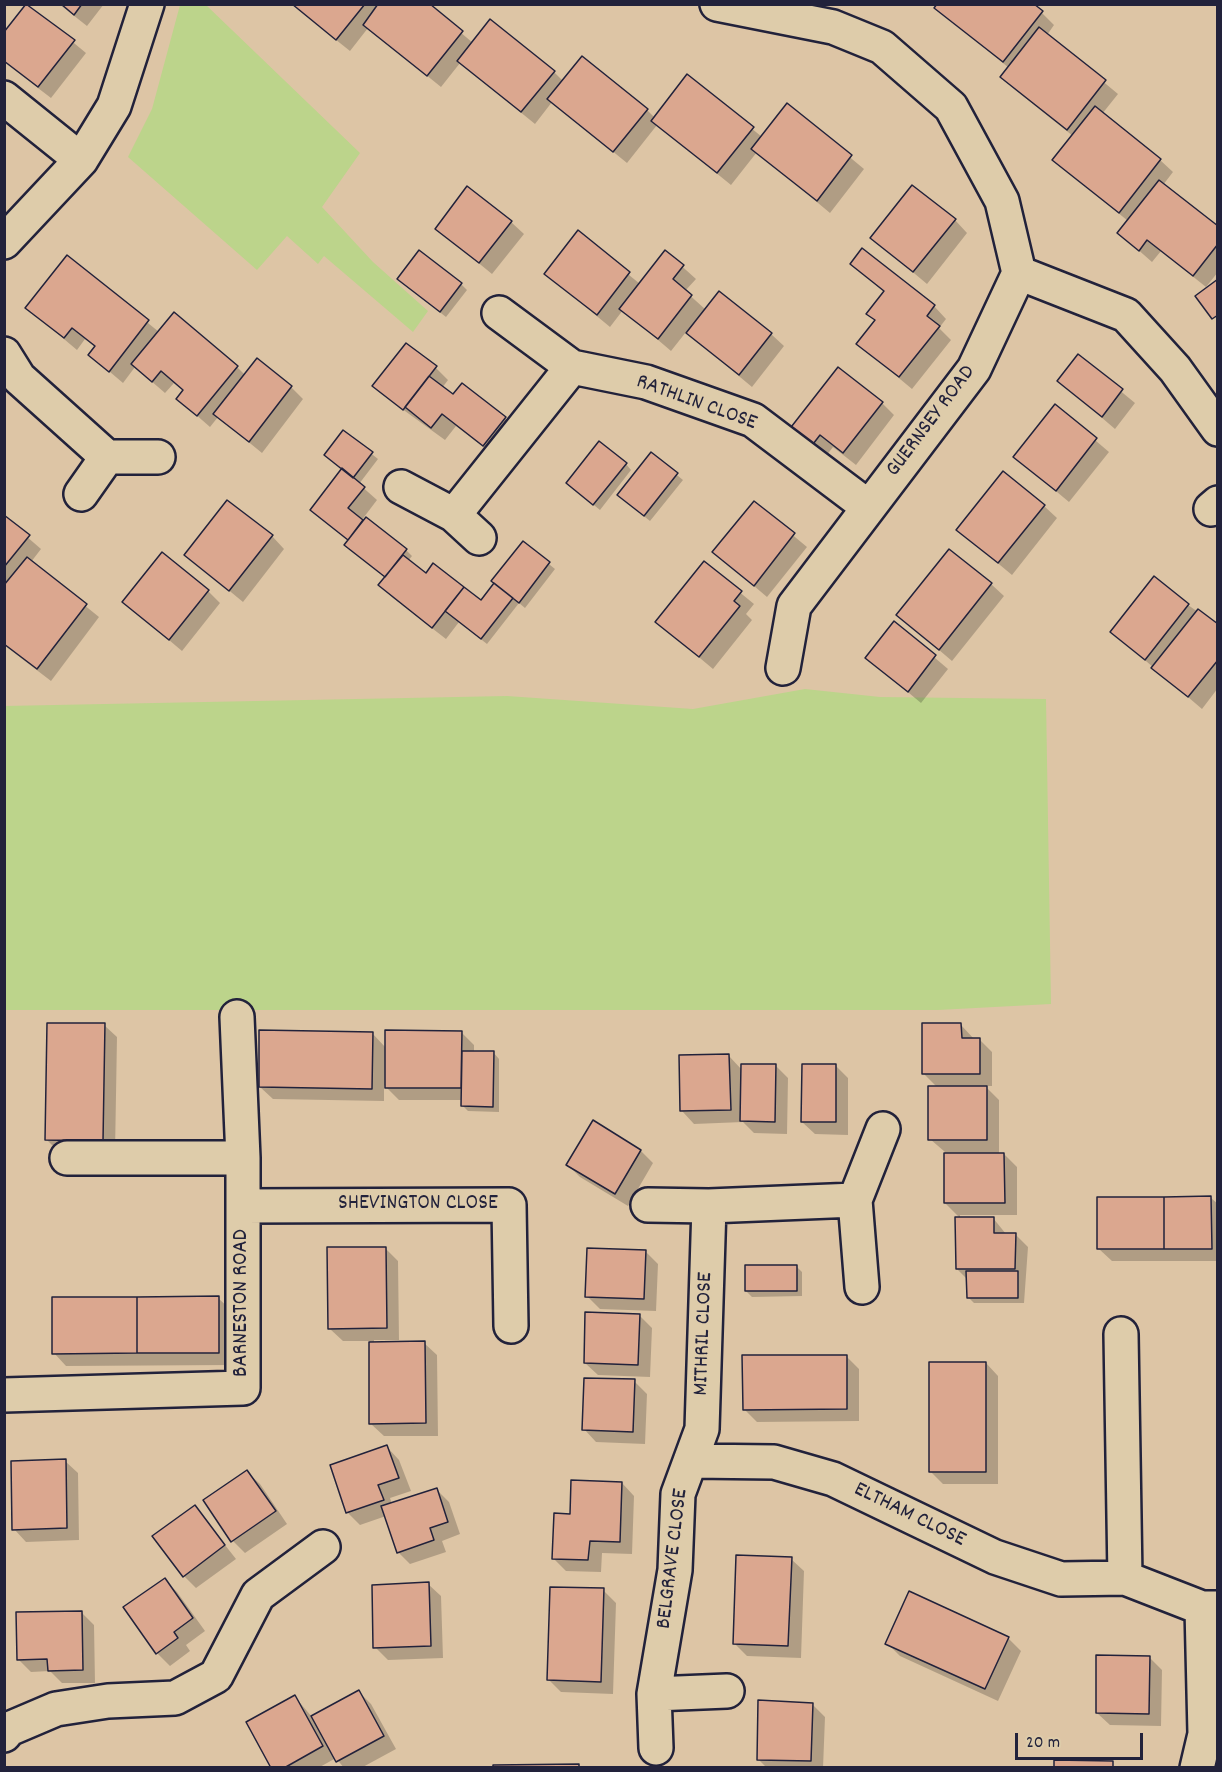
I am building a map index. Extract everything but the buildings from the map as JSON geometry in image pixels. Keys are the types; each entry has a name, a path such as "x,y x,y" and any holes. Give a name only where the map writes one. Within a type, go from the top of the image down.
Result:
{"street":[{"path":"4,242 81,160 114,106 147,4"},
{"path":"717,4 833,27 882,47 951,107 1002,201 1019,273 1126,315 1175,369 1218,429"},
{"path":"4,98 81,160"},
{"name":"GUERNSEY ROAD","path":"783,668 794,606 867,506 974,369 1019,273"},
{"name":"RATHLIN CLOSE","path":"499,313 572,367 646,382 753,420 867,506"},
{"path":"4,354 19,378 107,457 158,457"},
{"path":"454,515 572,367"},
{"path":"81,494 107,457"},
{"path":"401,487 454,515 479,538"},
{"name":"BARNESTON ROAD","path":"4,1395 243,1388 243,1158 237,1017"},
{"path":"862,1287 855,1200 883,1129"},
{"path":"67,1158 243,1158"},
{"path":"648,1205 710,1206 855,1200"},
{"name":"SHEVINGTON CLOSE","path":"243,1206 509,1205 511,1326"},
{"name":"MITHRIL CLOSE","path":"692,1461 702,1429 710,1206"},
{"path":"1121,1334 1125,1578"},
{"name":"ELTHAM CLOSE","path":"692,1461 774,1462 833,1479 995,1557 1017,1565 1061,1579 1125,1578 1210,1608"},
{"name":"BELGRAVE CLOSE","path":"656,1748 654,1694 675,1570 678,1494 692,1461"},
{"path":"6,1729 56,1709 108,1701 175,1698 216,1676 258,1595 323,1547"},
{"path":"1197,1767 1205,1734 1210,1608"},
{"path":"654,1694 727,1691"}],"green space":[{"path":"180,5 206,5 360,153 322,207 373,262 428,311 413,332 324,256 318,264 287,236 257,270 128,157 152,109"},
{"path":"805,689 880,697 1046,699 1051,1004 938,1010 5,1010 4,706 507,696 693,709"}]}
